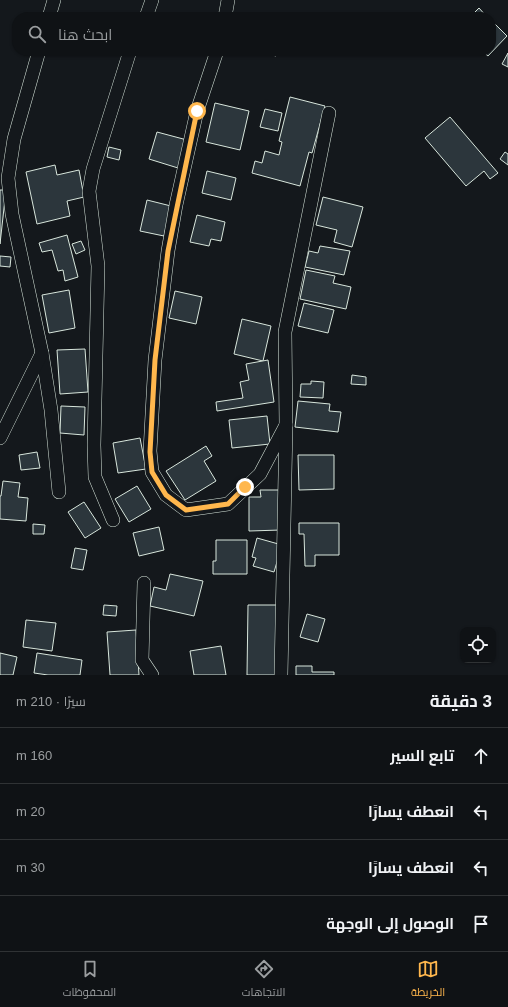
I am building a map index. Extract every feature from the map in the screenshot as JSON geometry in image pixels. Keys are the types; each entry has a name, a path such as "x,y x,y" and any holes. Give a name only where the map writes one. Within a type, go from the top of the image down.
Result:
{"street":[{"path":"50,12 54,0"},
{"path":"148,12 152,0"},
{"path":"226,12 228,0"},
{"path":"38,56 14,140 8,178 12,214 42,353 51,410 59,492"},
{"path":"113,520 96,476 94,445 98,266 89,191 93,169 128,56"},
{"path":"215,56 197,111 168,251 155,360 150,452 152,472 166,495 186,510 228,504 260,474 286,425"},
{"path":"281,675 286,425 285,332 329,113"},
{"path":"0,438 42,353"},
{"path":"144,583 142,660 152,675"}],"building":[{"path":"479,8 483,12 475,12"},
{"path":"496,25 507,36 496,48"},
{"path":"508,53 508,67 502,64"},
{"path":"290,97 325,106 312,153 309,152 300,186 252,173 255,161 262,163 265,151 279,155 282,142 279,141"},
{"path":"215,103 249,111 240,150 206,142"},
{"path":"265,109 282,113 278,131 260,127"},
{"path":"450,117 498,173 490,179 484,171 466,186 425,138"},
{"path":"157,132 187,140 178,168 149,159"},
{"path":"109,147 121,150 119,160 107,157"},
{"path":"505,152 508,154 508,165 500,159"},
{"path":"55,165 57,175 79,170 84,197 67,201 70,216 37,224 26,172"},
{"path":"207,171 236,178 231,200 202,193"},
{"path":"0,190 6,190 0,244"},
{"path":"323,197 363,207 352,247 334,242 337,230 316,225"},
{"path":"147,200 171,206 164,236 140,231"},
{"path":"197,215 225,222 221,241 211,239 209,246 190,242"},
{"path":"67,235 78,277 65,281 63,270 58,271 52,250 42,252 39,243"},
{"path":"81,241 85,250 76,254 72,244"},
{"path":"320,246 350,251 344,275 305,267 309,251 318,253"},
{"path":"0,256 11,257 10,267 0,266"},
{"path":"306,270 335,276 333,283 351,287 346,309 300,299"},
{"path":"69,290 75,328 49,333 42,295"},
{"path":"175,291 202,297 196,324 169,318"},
{"path":"304,303 334,310 328,333 298,326"},
{"path":"242,319 271,326 263,361 234,354"},
{"path":"85,349 88,392 60,394 57,350"},
{"path":"268,360 274,402 217,411 216,402 243,398 240,382 249,380 246,364"},
{"path":"352,375 366,377 366,385 351,384"},
{"path":"311,381 324,382 323,398 300,397 301,384 311,384"},
{"path":"298,401 330,404 329,411 341,412 338,432 295,427"},
{"path":"61,406 85,407 84,435 60,433"},
{"path":"267,416 270,444 232,448 229,420"},
{"path":"140,438 146,469 118,473 113,443"},
{"path":"206,446 212,456 204,461 216,481 185,500 166,471"},
{"path":"37,452 40,468 21,470 19,455"},
{"path":"298,455 334,455 334,489 299,490"},
{"path":"3,481 20,483 18,497 28,498 26,521 0,519 0,496"},
{"path":"137,486 151,509 129,522 115,499"},
{"path":"260,490 280,490 281,530 249,531 249,497 261,497"},
{"path":"84,502 101,528 85,538 68,512"},
{"path":"299,523 339,523 339,555 315,555 315,566 305,566 304,534 299,534"},
{"path":"33,524 45,525 44,534 33,534"},
{"path":"159,527 164,550 139,556 133,533"},
{"path":"257,538 282,545 274,572 253,566 256,558 252,557"},
{"path":"216,540 247,540 247,574 213,574 213,561 216,561"},
{"path":"75,548 87,550 83,570 71,568"},
{"path":"170,574 203,581 194,616 150,606 154,587 166,590"},
{"path":"104,605 117,606 116,616 103,615"},
{"path":"248,605 280,605 278,675 247,675"},
{"path":"307,614 325,619 318,642 300,637"},
{"path":"26,620 56,623 52,651 23,647"},
{"path":"136,630 139,675 110,675 107,632"},
{"path":"221,646 226,675 194,675 190,651"},
{"path":"0,653 17,657 13,675 0,675"},
{"path":"37,653 82,660 80,675 48,675 34,673"},
{"path":"296,666 312,666 312,672 334,672 334,675 296,675"}],"route":[{"path":"197,111 176,205 168,251 155,360 150,452 152,472 166,495 186,510 228,504 245,487"}]}
